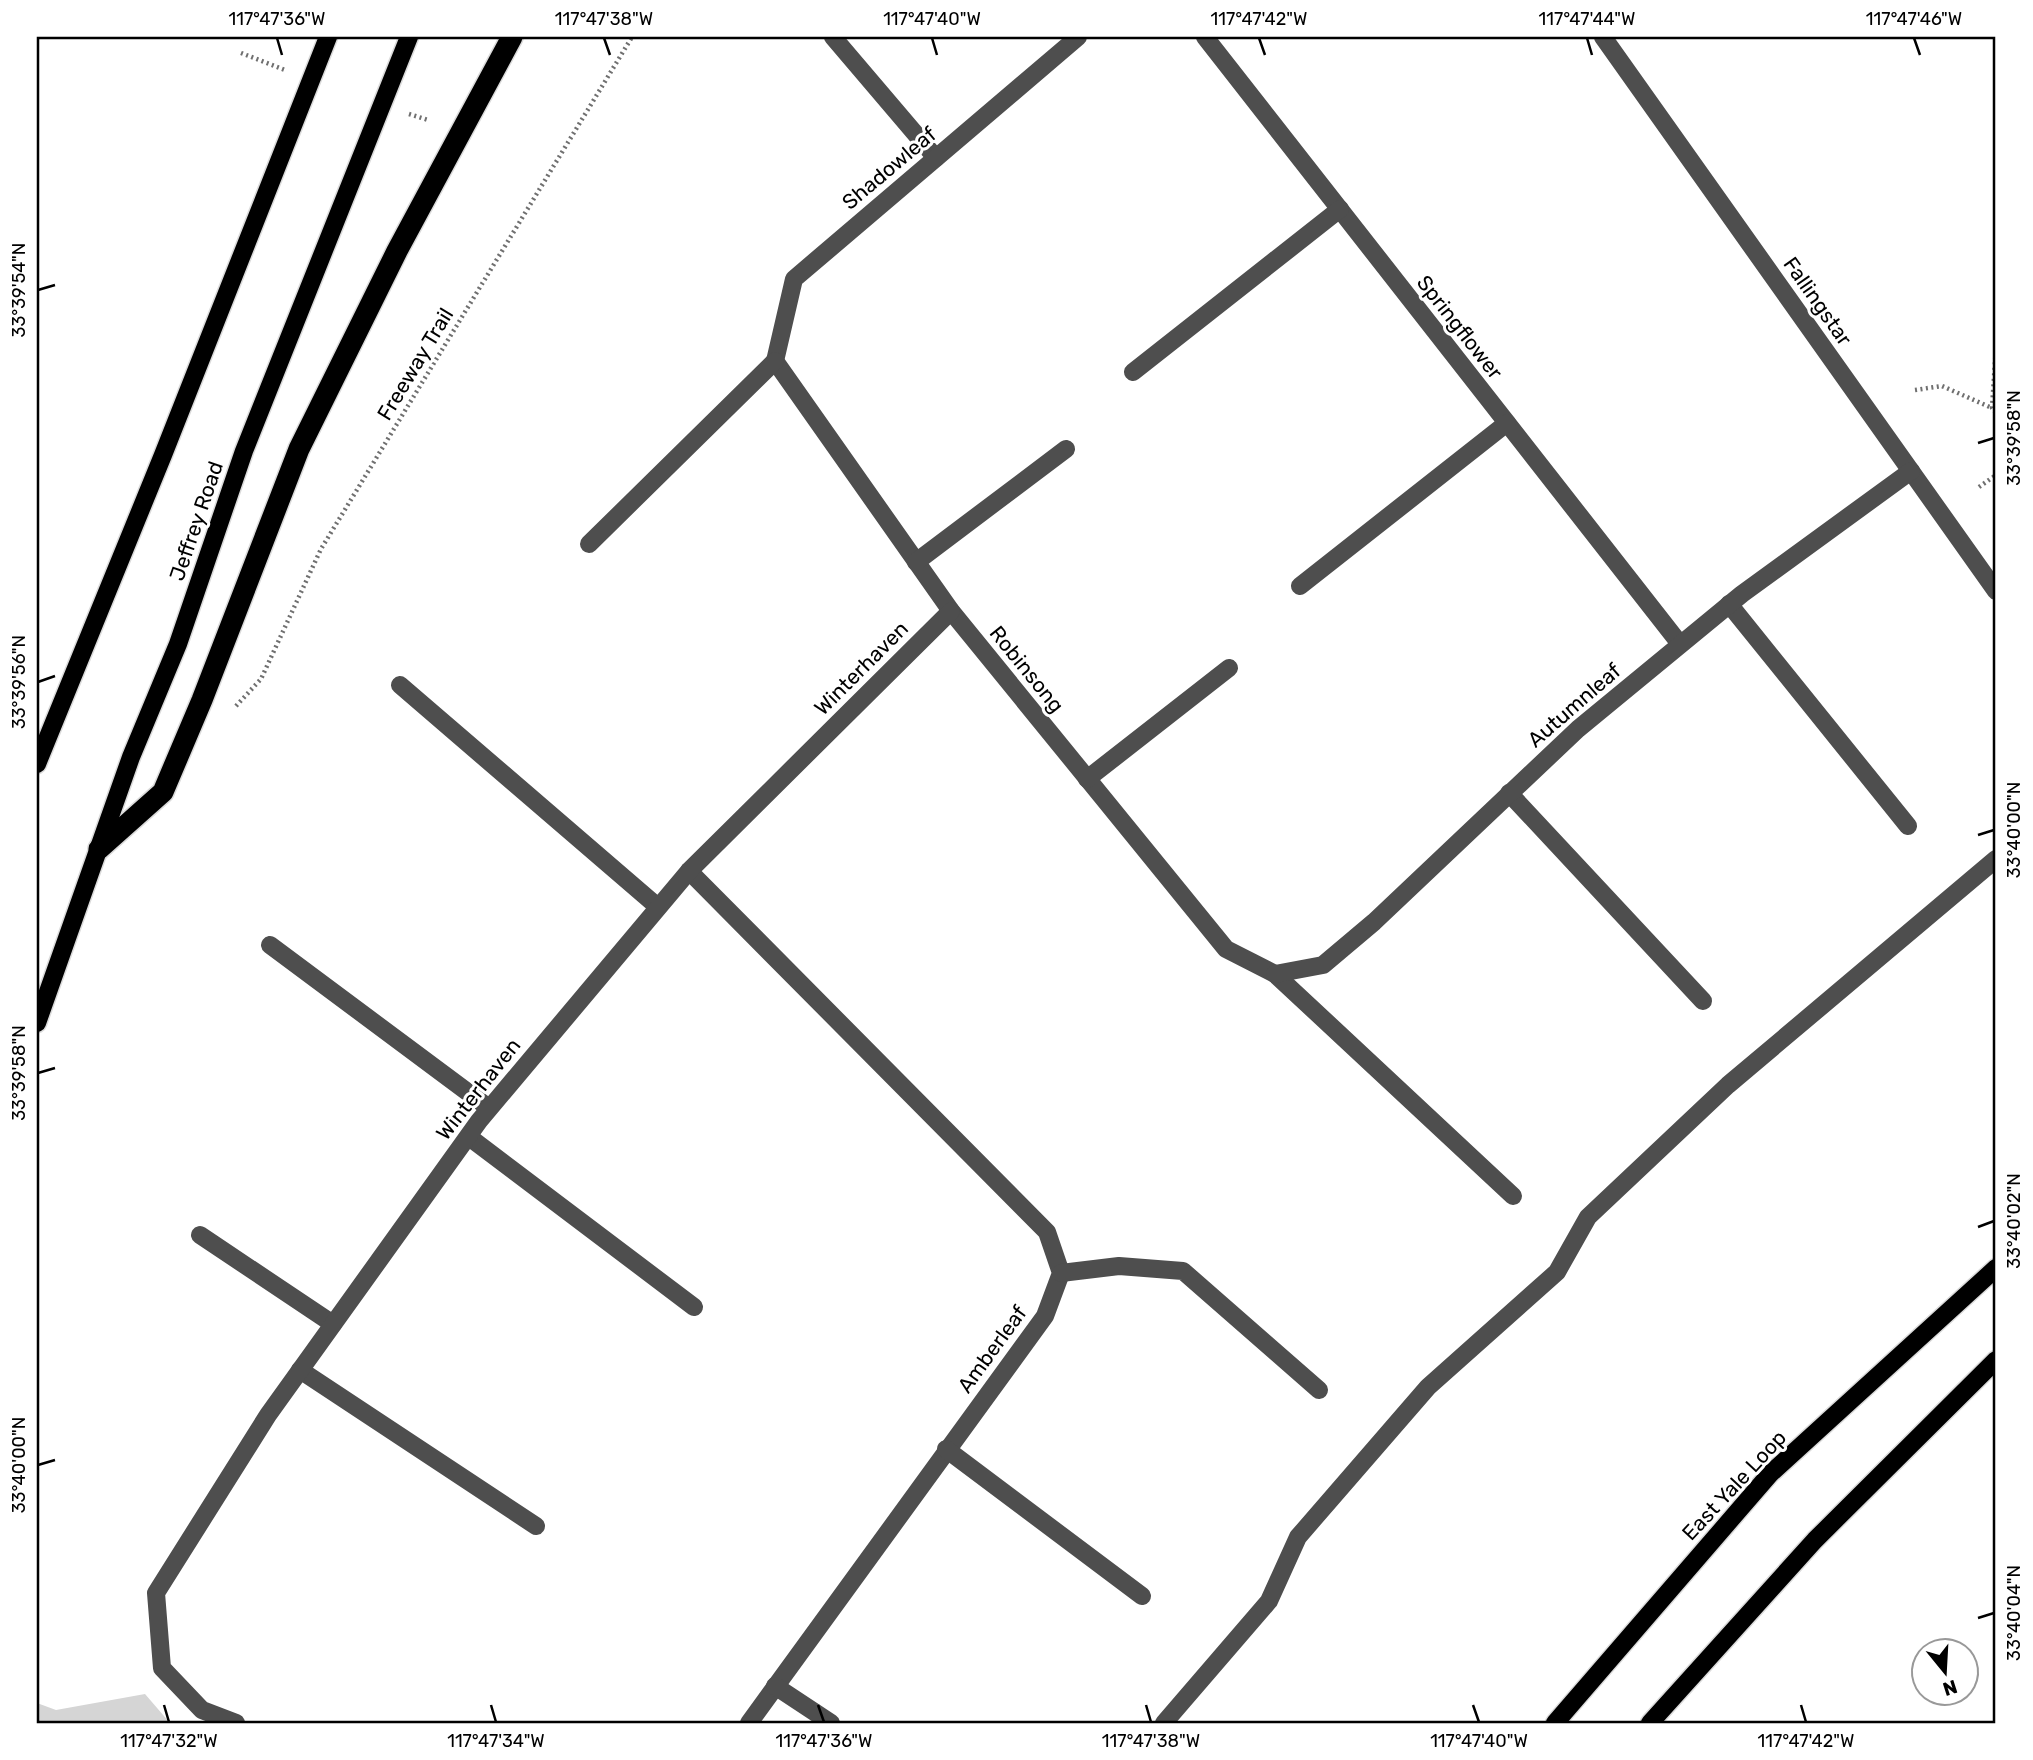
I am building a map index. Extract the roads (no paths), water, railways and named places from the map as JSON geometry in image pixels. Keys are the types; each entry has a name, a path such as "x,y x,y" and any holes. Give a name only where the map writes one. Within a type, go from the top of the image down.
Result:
{"highway":[{"path":"99,849 163,792 202,700 299,449 397,251 512,37"}],"main road":[{"path":"37,764 163,455 328,37"},
{"name":"Jeffrey Road","path":"37,1023 131,757 178,645 244,450 409,37"},
{"name":"East Yale Loop","path":"1555,1723 1770,1474 1996,1268"},
{"path":"1650,1723 1815,1540 1996,1360"}],"street":[{"path":"833,37 936,158"},
{"name":"Shadowleaf","path":"775,361 793,279 1078,37"},
{"name":"Springflower","path":"1205,37 1680,644"},
{"name":"Fallingstar","path":"1603,37 1996,591"},
{"path":"1133,372 1340,209"},
{"path":"589,544 775,361"},
{"name":"Robinsong","path":"775,361 951,611 1226,949 1275,974 1513,1196"},
{"path":"1300,586 1507,423"},
{"path":"916,562 1066,449"},
{"name":"Autumnleaf","path":"1275,974 1323,965 1374,922 1578,729 1729,604 1911,471"},
{"path":"1729,604 1908,826"},
{"name":"Winterhaven","path":"236,1723 202,1710 162,1668 156,1593 268,1415 489,1108 659,906 689,871 951,611"},
{"path":"1087,779 1229,668"},
{"path":"400,685 659,906"},
{"path":"1509,793 1703,1002"},
{"path":"1164,1723 1269,1601 1298,1537 1428,1387 1557,1272 1588,1217 1728,1085 1996,859"},
{"path":"689,871 1047,1232 1061,1273 1119,1266 1182,1271 1319,1390"},
{"path":"270,945 489,1108"},
{"path":"469,1137 694,1307"},
{"path":"200,1235 333,1324"},
{"name":"Amberleaf","path":"749,1723 1045,1316 1061,1273"},
{"path":"300,1370 536,1526"},
{"path":"946,1450 1142,1596"},
{"path":"775,1686 831,1723"}]}
